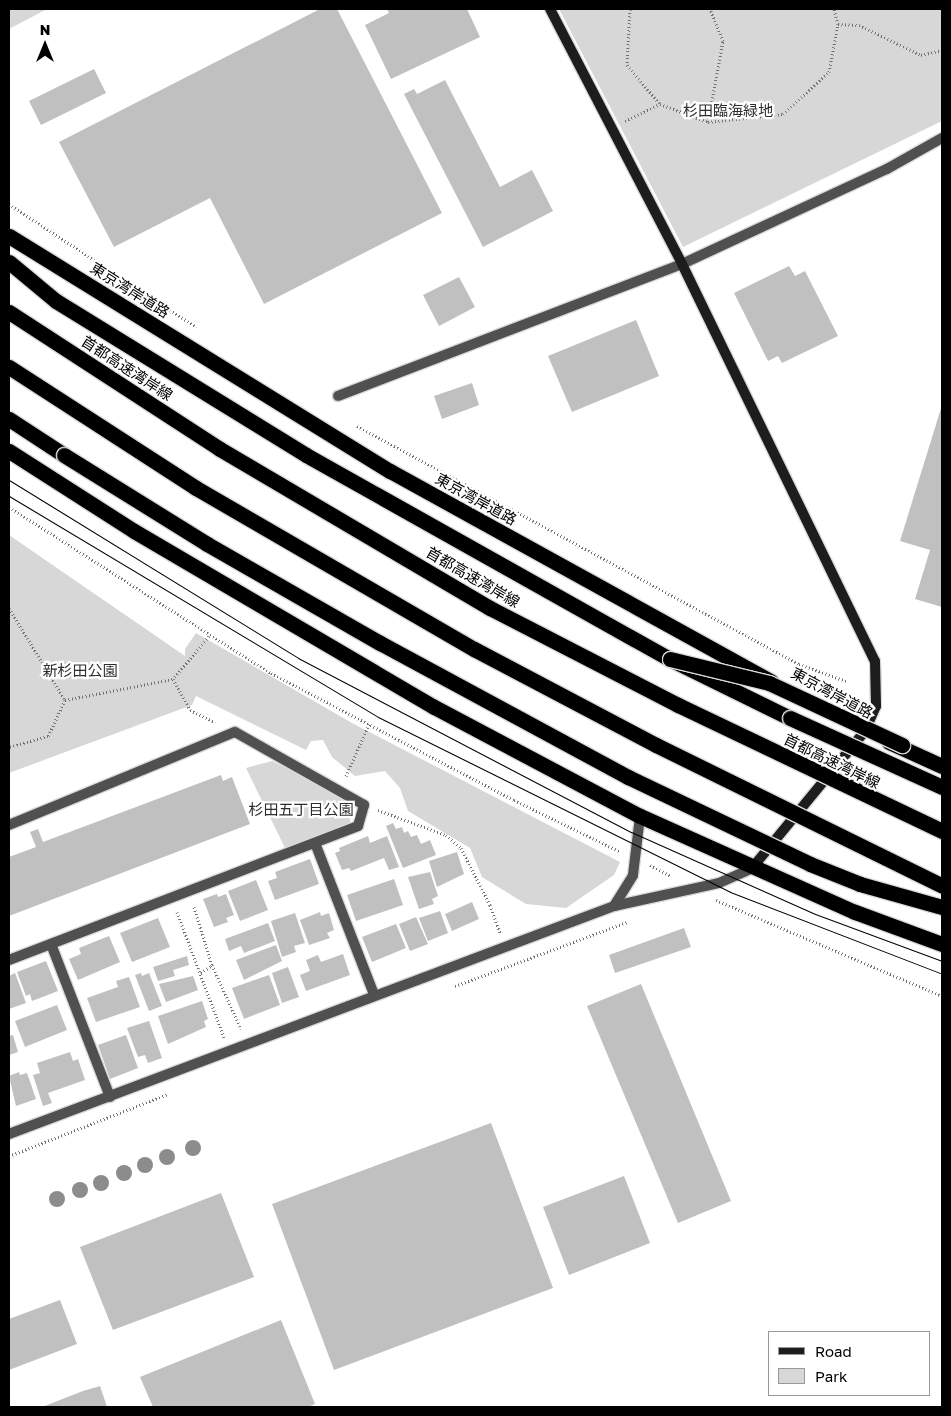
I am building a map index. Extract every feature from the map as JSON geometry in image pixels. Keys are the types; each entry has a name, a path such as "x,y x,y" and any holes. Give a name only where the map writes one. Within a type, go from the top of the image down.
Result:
{"highway":[{"name":"東京湾岸道路","path":"9,236 390,471 587,582 865,731 942,765"},
{"path":"9,262 56,302 306,455 670,660 942,787"},
{"name":"首都高速湾岸線","path":"9,312 220,449 490,608 678,706 942,831"},
{"path":"9,367 196,488 474,650 656,745 942,886"},
{"path":"9,419 208,544 363,633 628,776 818,867 860,884 942,907"},
{"path":"9,451 303,631 434,707 640,816 752,868 855,912 942,944"},
{"path":"670,660 769,683 942,765"}],"street":[{"path":"9,1134 110,1098 229,1049 374,994 614,906 697,888 752,868 865,731 876,706 875,661 682,264 550,9"},
{"path":"338,396 682,264 888,169 942,138"},
{"path":"9,824 235,732 364,806 358,826 9,960"},
{"path":"614,906 626,888 637,859 640,816"},
{"path":"315,843 374,994"},
{"path":"51,944 110,1098"}],"path":[{"path":"630,9 627,66 660,104 708,122 783,114 829,72 838,24 834,9"},
{"path":"708,122 723,41 710,9"},
{"path":"838,24 859,24 921,55 942,50"},
{"path":"612,128 660,104"},
{"path":"9,204 198,328"},
{"path":"348,421 799,664 846,681"},
{"path":"9,507 209,636 271,673 370,722 514,800 697,888 740,912 942,996"},
{"path":"9,608 65,700"},
{"path":"65,700 173,679 209,636"},
{"path":"173,679 190,710 235,732"},
{"path":"9,747 48,736 65,700"},
{"path":"370,722 344,778 364,806 446,835 462,848 490,905 504,946"},
{"path":"189,892 212,965 247,1043"},
{"path":"172,899 229,1049"},
{"path":"448,989 635,919"},
{"path":"201,974 212,965"},
{"path":"9,1156 171,1093"}],"green space":[{"path":"9,9 47,9 9,29"},
{"name":"杉田臨海緑地","path":"559,9 942,9 942,121 683,247"},
{"name":"新杉田公園","path":"9,535 185,656 185,649 196,633 352,723 620,862 614,875 566,908 526,904 482,877 470,848 408,811 400,788 385,771 355,776 332,757 323,740 311,741 306,750 196,696 192,705 9,773"},
{"name":"杉田五丁目公園","path":"272,761 353,800 349,828 286,850 246,768"}],"building":[{"path":"320,9 337,9 442,213 264,304 210,198 114,247 59,142"},
{"path":"387,9 467,9 480,37 391,79 365,25 389,13"},
{"path":"94,69 106,93 41,125 29,101"},
{"path":"445,80 500,187 532,170 553,211 483,247 404,94 414,89 417,94"},
{"path":"789,266 795,276 805,271 838,336 782,363 778,356 768,361 734,293"},
{"path":"459,277 475,307 439,326 423,295"},
{"path":"636,320 659,376 572,412 548,356"},
{"path":"472,383 479,405 442,419 434,396"},
{"path":"942,405 942,607 915,599 930,550 900,541"},
{"path":"221,775 223,781 232,777 250,824 9,916 9,857 36,847 30,832 38,829 43,842"},
{"path":"393,823 396,829 402,827 404,833 408,831 411,837 417,835 421,844 430,840 436,855 403,868 386,826"},
{"path":"368,836 370,843 387,836 399,867 389,870 384,858 351,871 349,868 342,870 335,853 340,851 339,848"},
{"path":"457,852 464,874 437,887 429,861"},
{"path":"310,859 319,884 275,900 268,881 277,878 275,872"},
{"path":"430,872 438,896 432,899 434,904 419,909 408,877"},
{"path":"394,879 403,905 356,921 347,895"},
{"path":"256,880 268,910 240,921 228,891"},
{"path":"217,894 218,897 226,894 234,915 226,918 228,922 214,927 203,899"},
{"path":"472,902 479,919 452,931 445,914"},
{"path":"440,911 448,933 428,941 419,918"},
{"path":"320,912 321,916 329,913 334,930 327,933 330,938 309,945 300,920"},
{"path":"295,913 305,943 294,946 296,952 282,957 271,921"},
{"path":"416,917 428,944 410,951 399,924"},
{"path":"158,918 170,947 132,962 120,933"},
{"path":"268,923 275,941 244,953 241,946 229,951 225,939"},
{"path":"396,924 406,948 372,962 362,937"},
{"path":"684,928 691,947 615,973 609,955"},
{"path":"109,936 120,962 78,980 69,959 81,954 79,948"},
{"path":"276,945 282,961 244,980 236,960"},
{"path":"343,954 350,975 306,991 300,975 310,971 306,960 318,955 321,962"},
{"path":"187,956 189,965 173,970 175,976 158,981 153,967"},
{"path":"46,961 58,991 32,1001 30,994 26,996 17,972"},
{"path":"288,967 299,997 282,1003 272,973"},
{"path":"15,973 26,1003 9,1009 9,976"},
{"path":"141,973 142,976 149,973 162,1006 149,1011 135,975"},
{"path":"269,975 280,1005 244,1019 232,988"},
{"path":"193,976 198,990 166,1002 159,984"},
{"path":"129,977 140,1007 96,1022 87,998 118,987 116,981"},
{"path":"641,984 731,1201 678,1223 587,1006"},
{"path":"202,1001 208,1019 204,1021 206,1027 168,1044 158,1016"},
{"path":"57,1005 67,1030 25,1047 15,1021"},
{"path":"149,1021 162,1058 148,1063 145,1055 138,1057 127,1028"},
{"path":"13,1035 18,1052 9,1055 9,1036"},
{"path":"126,1035 138,1068 110,1079 98,1045"},
{"path":"70,1052 73,1061 78,1059 85,1080 48,1093 52,1103 43,1106 33,1075 40,1073 37,1063"},
{"path":"19,1072 20,1075 27,1073 36,1099 16,1106 9,1076"},
{"path":"491,1123 553,1288 334,1370 272,1204"},
{"path":"624,1176 650,1243 569,1275 543,1207"},
{"path":"221,1193 254,1277 113,1330 80,1247"},
{"path":"60,1300 77,1344 9,1370 9,1319"},
{"path":"281,1320 315,1404 308,1407 153,1407 140,1377"},
{"path":"100,1386 107,1407 42,1407 83,1391"}],"tram line":[{"path":"9,480 298,658 631,832 815,914 942,961"},
{"path":"9,496 378,717 730,892 942,974"}]}
